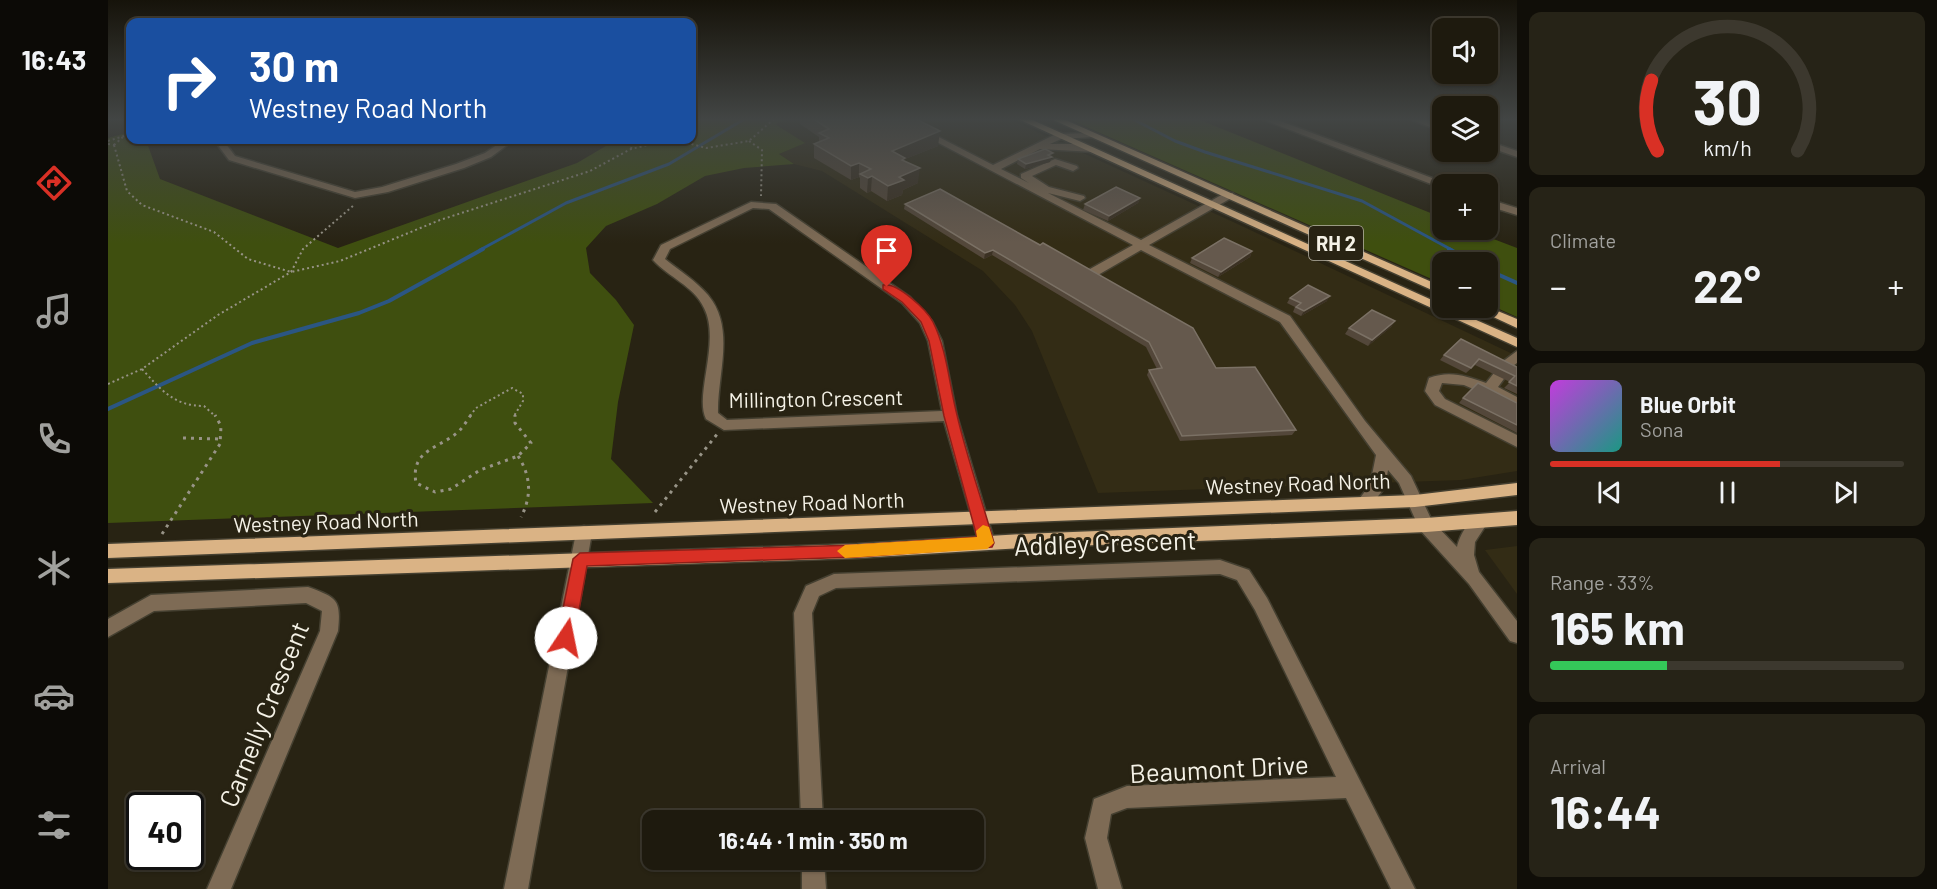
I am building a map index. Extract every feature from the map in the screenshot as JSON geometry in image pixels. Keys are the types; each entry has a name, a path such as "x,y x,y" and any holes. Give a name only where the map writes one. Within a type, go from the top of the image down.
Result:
{"main road":[{"name":"RH 2","path":"1112,159 1517,343"},
{"name":"RH 2","path":"1147,159 1432,286"},
{"path":"1498,316 1517,324"},
{"name":"Westney Road North","path":"108,552 1415,501 1517,489"},
{"path":"1127,512 1137,536"},
{"path":"108,576 857,551 1137,536 1426,525 1517,518"}],"street":[{"path":"237,159 355,195 373,193 475,159"},
{"path":"975,159 1286,319 1360,425 1405,480 1426,525 1475,579 1517,635"},
{"path":"993,169 1013,159"},
{"path":"1374,159 1432,181"},
{"path":"1073,168 1055,162 1025,176 1045,189 1080,198"},
{"path":"1094,272 1229,195"},
{"path":"761,204 772,206 906,300 926,321 935,341 950,416 987,543"},
{"name":"Millington Crescent","path":"761,204 751,205 665,248 659,260 696,290 710,307 716,327 710,401 711,416 724,425 950,416"},
{"path":"1498,206 1517,213"},
{"path":"1490,389 1509,366"},
{"path":"1517,403 1490,389 1454,378 1441,378 1434,381 1432,391 1440,402 1517,442"},
{"path":"1364,502 1377,487 1384,452"},
{"path":"1475,579 1463,553 1463,544 1480,522"},
{"path":"516,889 584,533"},
{"name":"Addley Crescent","path":"812,810 803,613 812,591 834,581 1221,567 1243,575 1261,604 1403,889"},
{"name":"Carnelly Crescent","path":"108,629 151,603 308,595 331,607 329,631 219,889"},
{"name":"Beaumont Drive","path":"1110,889 1096,838 1102,807 1127,797 1352,788"},
{"path":"813,870 814,889"}],"path":[{"path":"118,159 127,191 142,205 214,232 248,259 291,272"},
{"path":"108,384 142,369 218,315 291,272 340,261 440,220 590,171 611,159"},
{"path":"761,204 762,159"},
{"path":"291,272 303,249 345,212 373,193"},
{"path":"142,369 165,395 187,406 204,406 213,412 221,426 220,444 152,550"},
{"path":"512,388 523,394 523,401 513,419 515,427 529,437 531,443 518,456 480,470 451,489 435,492 416,483 414,472 420,456 459,431 476,408 512,388"},
{"path":"655,512 724,425"},
{"path":"183,438 221,439"},
{"path":"518,456 528,468 530,489 521,517"}],"shaded area":[{"path":"787,159 1097,159 1517,356 1517,471 1461,480 1098,493 1032,331 1015,305 983,271 822,171 794,164"},
{"path":"1517,546 1517,594 1485,550"}],"green space":[{"path":"108,159 153,159 160,179 338,248 583,159 787,159 794,164 744,168 705,176 657,204 606,226 586,248 590,273 616,300 634,325 618,402 611,459 653,503 108,523"},
{"path":"1160,159 1298,159 1432,214 1432,240 1496,240 1517,248 1517,317 1498,308 1498,252 1432,252 1432,279"}],"building":[{"path":"840,159 903,159 920,168 899,177 904,180 888,186 872,176 868,178 860,174 871,169 859,163 851,166"},
{"path":"1019,159 1043,159 1026,164"},
{"path":"1116,187 1140,198 1109,216 1085,204"},
{"path":"940,189 1040,245 1043,243 1193,328 1216,368 1255,367 1296,430 1182,436 1149,370 1162,368 1149,342 993,250 985,253 905,204"},
{"path":"1224,238 1252,251 1221,272 1192,258"},
{"path":"1308,285 1330,296 1304,311 1296,307 1301,303 1290,298"},
{"path":"1372,310 1395,321 1372,340 1349,328"},
{"path":"1461,339 1517,367 1517,386 1509,382 1515,376 1479,359 1471,368 1444,355"},
{"path":"1478,383 1517,403 1517,425 1463,398"}],"waterway":[{"path":"480,250 566,203 677,159"},
{"path":"1229,159 1362,201 1452,250"},
{"path":"108,409 252,343 359,313 389,301 483,249"},
{"path":"1449,249 1455,252"},
{"path":"1498,274 1517,283"}],"slow traffic":[{"path":"845,551 987,543 983,531"}],"route":[{"path":"566,638 580,559 857,551 987,543 950,416 935,341 926,321 906,300 887,287"}]}
